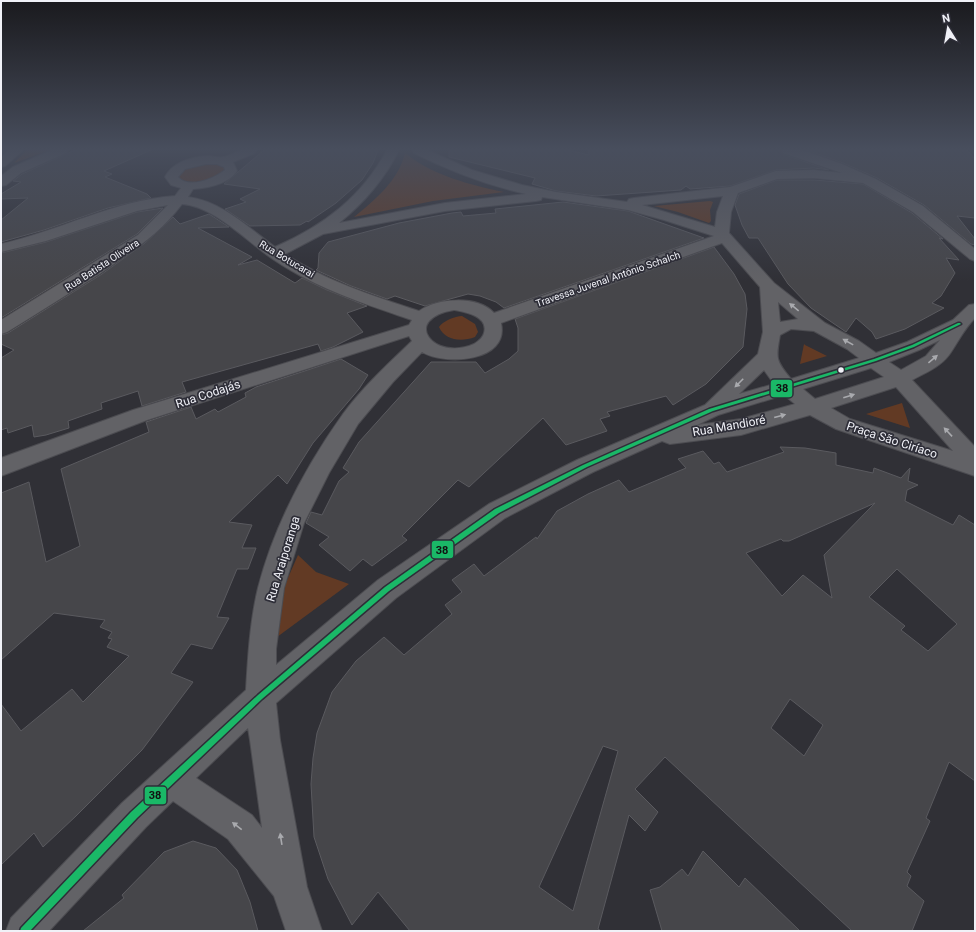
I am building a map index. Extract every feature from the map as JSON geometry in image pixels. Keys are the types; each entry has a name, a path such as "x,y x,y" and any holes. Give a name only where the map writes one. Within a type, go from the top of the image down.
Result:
{"street":[{"name":"Rua Batista Oliveira","path":"1,328 143,238 168,214 184,193"},
{"path":"274,253 319,231 341,214 362,193"},
{"path":"545,193 615,203 679,218 723,236 768,286 819,327"},
{"path":"615,203 716,193"},
{"path":"723,236 722,221 724,209 731,193"},
{"path":"890,193 919,210 975,256"},
{"path":"319,231 445,207 555,196"},
{"name":"Rua Botucarai","path":"1,248 52,235 156,203 180,200 194,202 208,206 274,253 306,273 377,303 420,329"},
{"name":"Travessa Juvenal Antônio Schalch","path":"492,320 723,236"},
{"path":"711,410 766,356 772,332 768,286"},
{"path":"459,305 481,310 492,320 495,326 492,337 483,347 461,354 438,352 428,347 420,329 436,309 459,305"},
{"path":"812,408 900,379 933,360 942,351 959,324 975,309"},
{"name":"Praça São Ciríaco","path":"772,332 780,327 791,324 805,324 819,327 853,345 900,379 975,461"},
{"path":"787,387 875,360 913,346 959,324"},
{"name":"Rua Codajás","path":"1,467 140,415 420,329"},
{"name":"Rua Araiporanga","path":"304,931 290,887 265,740 260,697 262,649 272,588 292,522 320,468 351,419 386,377 420,329"},
{"name":"Praça São Ciríaco","path":"766,356 773,370 787,387 812,408 843,424 975,467"},
{"name":"Rua Mandioré","path":"24,931 134,816 260,697 387,590 497,511 585,466 711,410 787,387"},
{"name":"Rua Mandioré","path":"645,440 741,427 812,408"},
{"name":"Rua Araiporanga","path":"172,781 240,827 290,887"}],"shaded area":[{"path":"381,193 492,193 433,201 354,217"},
{"path":"710,201 713,202 710,210 711,221 709,223 678,212 654,206"},
{"path":"462,316 475,324 478,332 475,337 459,340 450,338 442,332 439,327 443,323 453,318"},
{"path":"804,344 805,345 827,356 800,364"},
{"path":"902,403 910,428 866,414"},
{"path":"298,555 316,572 349,584 273,640 280,596"}],"building":[{"path":"146,193 151,198 108,208 44,230 1,242 1,220 28,198 1,199 1,194"},
{"path":"251,193 347,193 336,203 308,222 307,221 300,225 250,226 225,209 246,202 240,199"},
{"path":"576,193 632,193 596,196"},
{"path":"879,193 912,213 943,239 939,238 959,260 946,258 955,273 941,296 932,303 944,308 905,329 876,339 872,332 856,318 846,332 811,308 788,284 758,238 749,238 742,225 735,205 739,194"},
{"path":"904,193 975,193 975,218 957,216 975,239 975,245 971,244 924,205"},
{"path":"563,202 628,211 704,238 504,308 496,302 480,296 468,294 425,306 395,296 387,299 351,286 316,270 318,268 319,253 328,242 399,223 452,213 461,212 463,216 496,213 495,209"},
{"path":"163,208 137,234 1,318 1,253 46,242 137,212"},
{"path":"209,214 229,227 198,228 252,257 238,265 257,260 295,283 302,278 367,306 347,313 363,332 333,347 321,351 318,344 182,382 186,392 142,406 138,391 101,403 102,409 68,421 69,428 46,435 34,437 32,425 8,433 7,428 1,430 1,358 14,350 1,344 1,335 8,333 102,274 145,243 173,217 180,224"},
{"path":"714,247 734,274 745,294 747,309 743,347 706,384 673,405 666,396 607,412 610,416 600,419 607,431 566,445 543,418 469,487 458,480 402,536 407,540 372,566 363,559 350,571 319,545 329,537 306,523 311,512 322,515 339,481 349,472 343,468 359,442 431,362 476,362 485,373 509,359 518,351 518,328 515,319"},
{"path":"341,359 368,375 359,389 313,443 287,484 278,475 229,522 252,525 242,548 256,548 248,569 237,569 217,617 229,618 212,649 191,644 171,673 193,682 142,750 76,816 43,847 34,833 1,865 1,704 21,731 72,689 83,702 129,656 107,647 112,639 108,638 112,632 100,627 105,620 54,613 1,660 1,493 29,482 46,562 80,546 61,469 149,432 146,422 191,407 196,419 215,409 218,412 246,397 245,393 256,387"},
{"path":"780,447 805,448 836,453 836,465 873,473 874,468 901,478 910,468 908,481 918,485 907,490 905,501 953,525 959,515 975,525 975,781 949,762 926,818 930,821 907,872 911,876 907,886 924,901 912,931 852,931 665,757 635,789 658,812 645,831 629,815 598,929 601,931 410,931 378,892 352,925 328,879 314,837 311,784 317,733 332,692 356,661 384,637 404,655 452,614 445,605 462,592 452,580 474,564 484,576 536,537 537,539 557,511 588,494 619,480 629,492 686,468 678,459 703,451 714,464 719,462 727,472 784,452","holes":["875,503 824,555 832,598 803,575 782,596 746,553 781,539 783,541 789,541","897,569 957,624 928,651 901,630 905,626 869,597","790,699 823,725 804,756 771,728","603,746 618,751 573,911 539,887"]},
{"path":"193,841 216,848 237,870 250,902 258,931 83,931 124,898 122,895 164,852"},
{"path":"703,851 739,887 745,878 800,931 662,931 650,890 660,887 682,869 688,876"}],"transit line":[{"name":"38","path":"24,931 134,815 260,697 387,589 497,511 585,466 711,410 875,360 913,346 959,324"}]}
